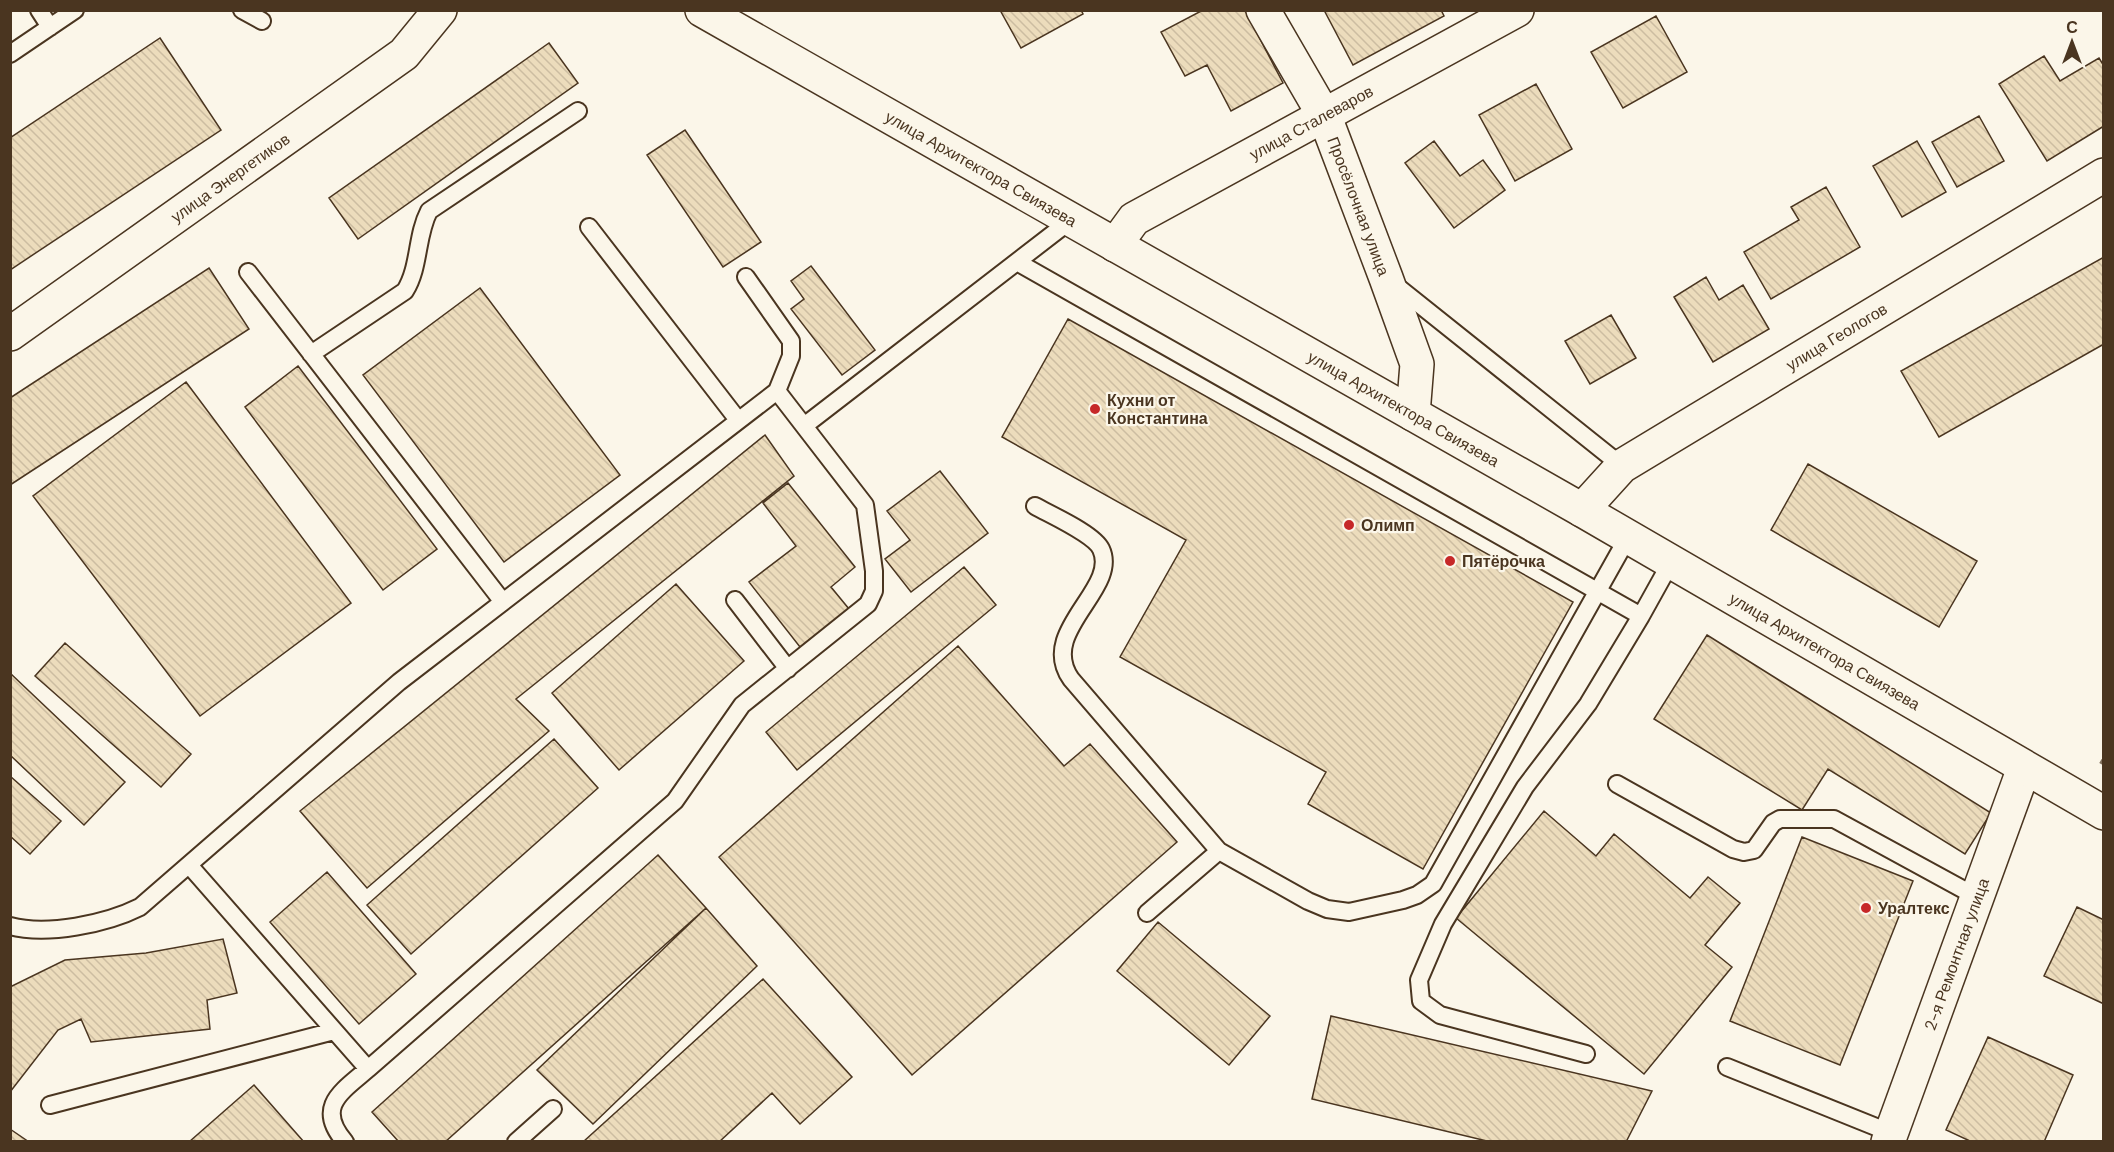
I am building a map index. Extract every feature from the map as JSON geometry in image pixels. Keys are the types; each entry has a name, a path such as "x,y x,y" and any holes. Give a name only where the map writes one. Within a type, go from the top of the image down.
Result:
{"street":[{"name":"улица Энергетиков","path":"10,334 404,54 440,10"},
{"name":"улица Архитектора Свиязева","path":"702,10 1582,510 2103,813"},
{"name":"Просёлочная улица","path":"1263,10 1325,117 1386,278 1417,364 1413,414"},
{"name":"улица Сталеваров","path":"1115,245 1134,219 1325,117 1517,10"},
{"name":"улица Геологов","path":"1582,510 1622,466 2103,175"},
{"name":"2-я Ремонтная улица","path":"1889,1137 2024,768"}],"lane":[{"path":"39,10 50,27"},
{"path":"10,54 75,10"},
{"path":"242,10 262,21"},
{"path":"312,354 405,291 411,281 419,237 429,211 578,111"},
{"path":"804,426 1071,220"},
{"path":"589,227 738,420"},
{"path":"1017,262 1641,616"},
{"path":"248,272 503,602"},
{"path":"10,926 30,931 55,929 126,914 140,907 399,682 777,391 791,356 791,340 746,277"},
{"path":"1386,278 1622,466"},
{"path":"345,1142 331,1120 331,1108 337,1095 675,801 742,705 857,616 868,604 874,591 874,571 865,505 777,391"},
{"path":"1035,506 1090,537 1101,547 1104,560 1101,575 1066,638 1061,654 1063,667 1219,851 1308,901 1327,909 1348,912 1403,900 1418,895 1433,884 1628,537"},
{"path":"1586,1054 1440,1015 1421,1001 1419,980 1443,924 1525,787 1588,704 1671,562"},
{"path":"735,600 788,669"},
{"path":"1617,784 1733,849 1744,852 1754,850 1773,823 1780,819 1834,819 1977,897"},
{"path":"1147,913 1219,851"},
{"path":"189,865 368,1069"},
{"path":"50,1105 334,1031"},
{"path":"1727,1067 1889,1137"},
{"path":"516,1142 553,1109"}],"path":[{"path":"2101,764 2103,759"}],"building":[{"path":"1000,10 1081,10 1083,14 1021,48"},
{"path":"1203,10 1245,10 1283,83 1231,111 1207,65 1185,76 1161,32"},
{"path":"1324,10 1441,10 1444,16 1353,65"},
{"path":"1656,16 1687,72 1623,108 1591,52"},
{"path":"160,38 221,130 10,270 10,138"},
{"path":"549,43 578,83 358,239 329,198"},
{"path":"2044,56 2060,81 2099,58 2104,66 2104,126 2047,161 1999,84"},
{"path":"1536,84 1572,149 1515,181 1479,115"},
{"path":"1979,116 2004,161 1957,187 1932,142"},
{"path":"685,130 761,242 723,267 647,155"},
{"path":"1434,141 1460,176 1483,160 1505,190 1454,228 1405,163"},
{"path":"1917,141 1946,192 1902,217 1873,166"},
{"path":"1826,187 1860,247 1771,299 1744,252 1799,220 1791,207"},
{"path":"2104,257 2104,344 1939,437 1901,371"},
{"path":"811,266 875,350 842,375 791,309 804,299 791,281"},
{"path":"209,268 249,329 10,485 10,398"},
{"path":"1706,277 1719,300 1743,285 1769,329 1713,362 1674,297"},
{"path":"480,288 620,475 504,562 363,375"},
{"path":"1611,315 1636,358 1590,384 1565,341"},
{"path":"1068,319 1573,602 1423,869 1308,804 1326,772 1120,657 1186,540 1002,437"},
{"path":"298,366 437,549 383,590 245,407"},
{"path":"186,382 351,603 200,716 33,496"},
{"path":"765,435 794,476 516,699 549,731 367,888 300,811"},
{"path":"1808,464 1977,561 1939,627 1771,530"},
{"path":"940,471 988,533 911,592 885,559 910,540 887,511"},
{"path":"788,483 855,567 831,587 849,609 800,647 749,582 796,546 763,503"},
{"path":"964,567 996,605 797,770 766,732"},
{"path":"676,584 744,661 619,770 552,693"},
{"path":"1707,635 1991,813 1965,854 1828,769 1802,810 1654,719"},
{"path":"65,643 191,754 161,787 35,676"},
{"path":"958,646 1064,766 1090,744 1177,842 912,1075 719,857"},
{"path":"10,673 125,782 84,825 10,755"},
{"path":"554,739 598,788 411,954 367,905"},
{"path":"10,776 61,821 30,854 10,836"},
{"path":"1544,811 1596,856 1614,834 1690,898 1708,877 1740,903 1705,945 1732,967 1644,1074 1456,918"},
{"path":"1802,837 1913,881 1840,1065 1730,1021"},
{"path":"658,855 706,908 445,1142 399,1142 372,1112"},
{"path":"327,872 416,974 359,1024 270,922"},
{"path":"2077,907 2104,920 2104,1004 2044,976"},
{"path":"706,908 757,966 593,1124 537,1070"},
{"path":"1158,922 1270,1016 1229,1065 1117,971"},
{"path":"223,939 237,993 207,1000 210,1029 91,1042 81,1019 58,1030 10,1092 10,987 65,960 146,953"},
{"path":"763,979 852,1077 800,1124 772,1093 719,1142 583,1142"},
{"path":"1331,1016 1652,1091 1626,1142 1491,1142 1312,1099"},
{"path":"1988,1037 2073,1075 2044,1142 1972,1142 1946,1130"},
{"path":"254,1085 304,1142 189,1142"},
{"path":"10,1129 29,1142 10,1142"}],"place":[{"name":"Кухни от Константина","path":"1095,409"},
{"name":"Олимп","path":"1349,525"},
{"name":"Пятёрочка","path":"1450,561"},
{"name":"Уралтекс","path":"1866,908"}]}
